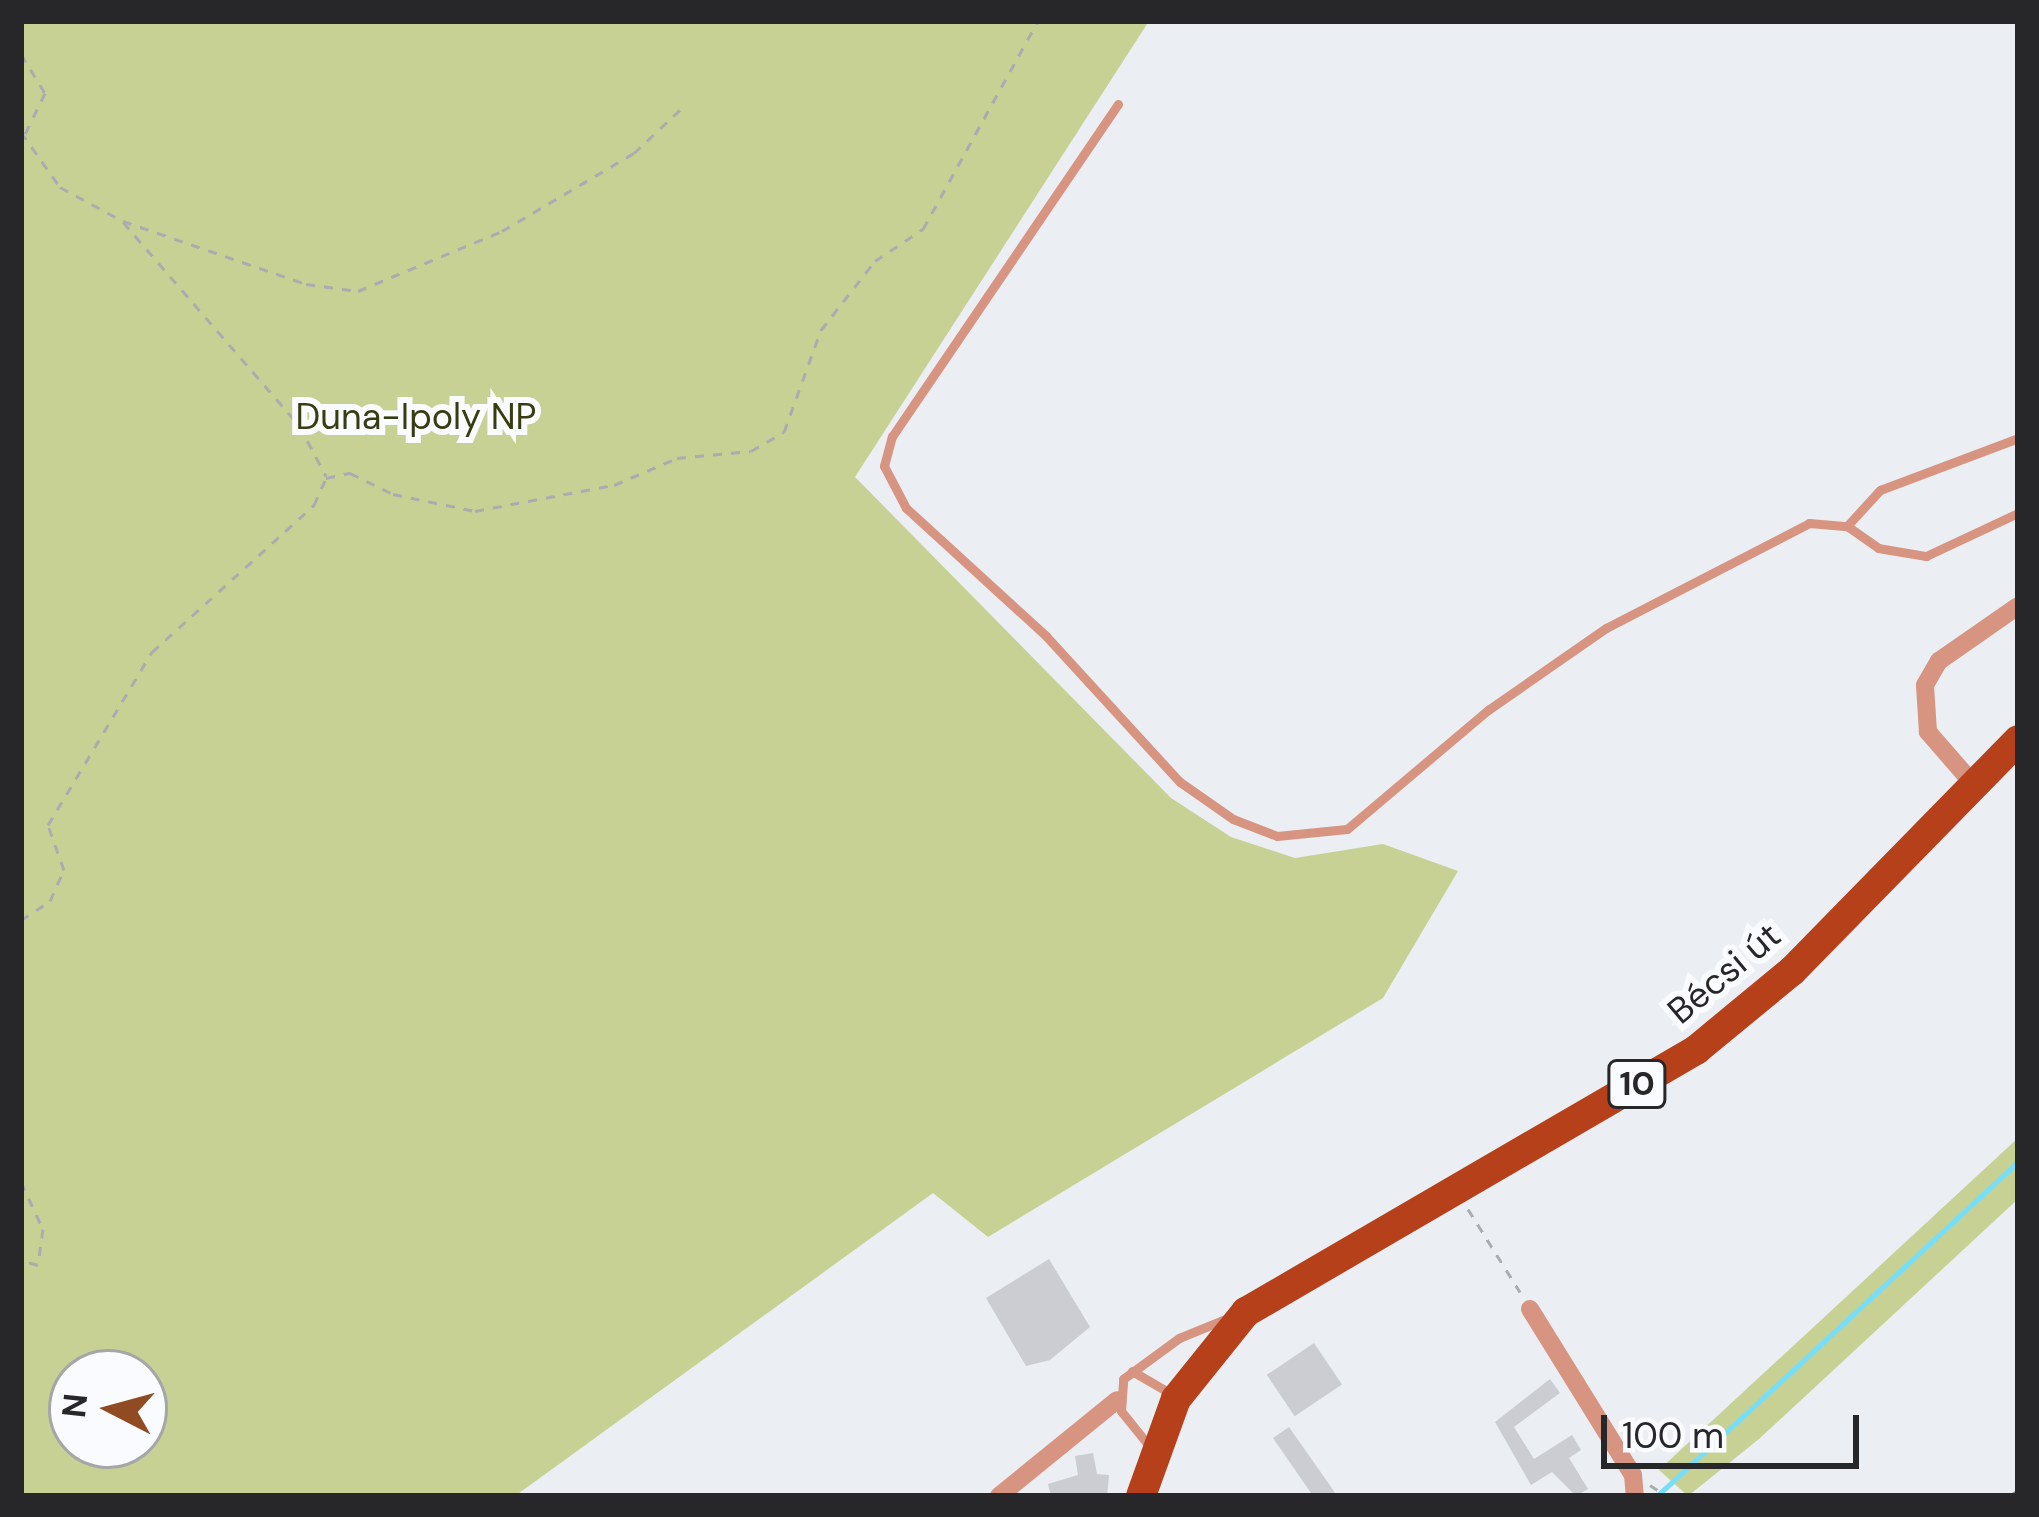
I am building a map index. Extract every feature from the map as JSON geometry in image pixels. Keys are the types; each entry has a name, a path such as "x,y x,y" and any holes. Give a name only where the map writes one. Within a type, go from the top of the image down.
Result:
{"main road":[{"name":"Bécsi út","path":"1246,1312 1696,1050 1792,971 2018,740"},
{"name":"10","path":"1141,1496 1151,1437 1246,1312"}],"street":[{"path":"1975,786 1928,732 1925,686 1939,662 2018,606"},
{"path":"1530,1309 1633,1474 1635,1496"},
{"path":"999,1496 1117,1400"}],"lane":[{"path":"1118,104 892,436 884,466 906,508 1046,636 1180,782 1233,819 1276,836 1346,829 1487,710 1606,628 1809,523 1846,526 1878,548 1926,556 2018,513"},
{"path":"1846,526 1880,490 2018,438"},
{"path":"1151,1437 1117,1400 1131,1371 1179,1338 1246,1312"},
{"path":"1131,1371 1176,1399"}],"path":[{"path":"326,478 350,473 393,494 475,511 614,484 677,458 752,451 784,432 821,329 875,261 923,229 1038,21"},
{"path":"21,54 45,93 22,134 60,187 123,221 306,284 358,291 502,231 634,153 683,107"},
{"path":"123,221 299,425 326,478"},
{"path":"21,950 21,923 50,901 64,870 48,825 152,652 314,505 326,478"},
{"path":"21,1182 43,1229 38,1265 21,1260"},
{"path":"1455,1188 1530,1309"},
{"path":"1658,1486 1667,1496"}],"green space":[{"name":"Duna-Ipoly NP","path":"21,21 1149,21 855,477 1171,798 1231,837 1295,858 1383,844 1458,871 1383,998 988,1237 933,1193 515,1496 21,1496"},
{"path":"2018,1138 2018,1199 1759,1439 1688,1496 1659,1470"}],"building":[{"path":"1049,1259 1090,1327 1050,1360 1026,1366 986,1298"},
{"path":"1314,1343 1342,1384 1295,1416 1267,1375"},
{"path":"1550,1379 1560,1393 1514,1427 1534,1459 1572,1435 1581,1450 1569,1458 1588,1489 1576,1496 1552,1472 1531,1485 1495,1422"},
{"path":"1289,1427 1337,1496 1313,1496 1273,1438"},
{"path":"1093,1453 1097,1474 1109,1475 1107,1496 1051,1496 1048,1484 1078,1475 1075,1456"}],"waterway":[{"path":"1657,1496 2018,1162"}]}
